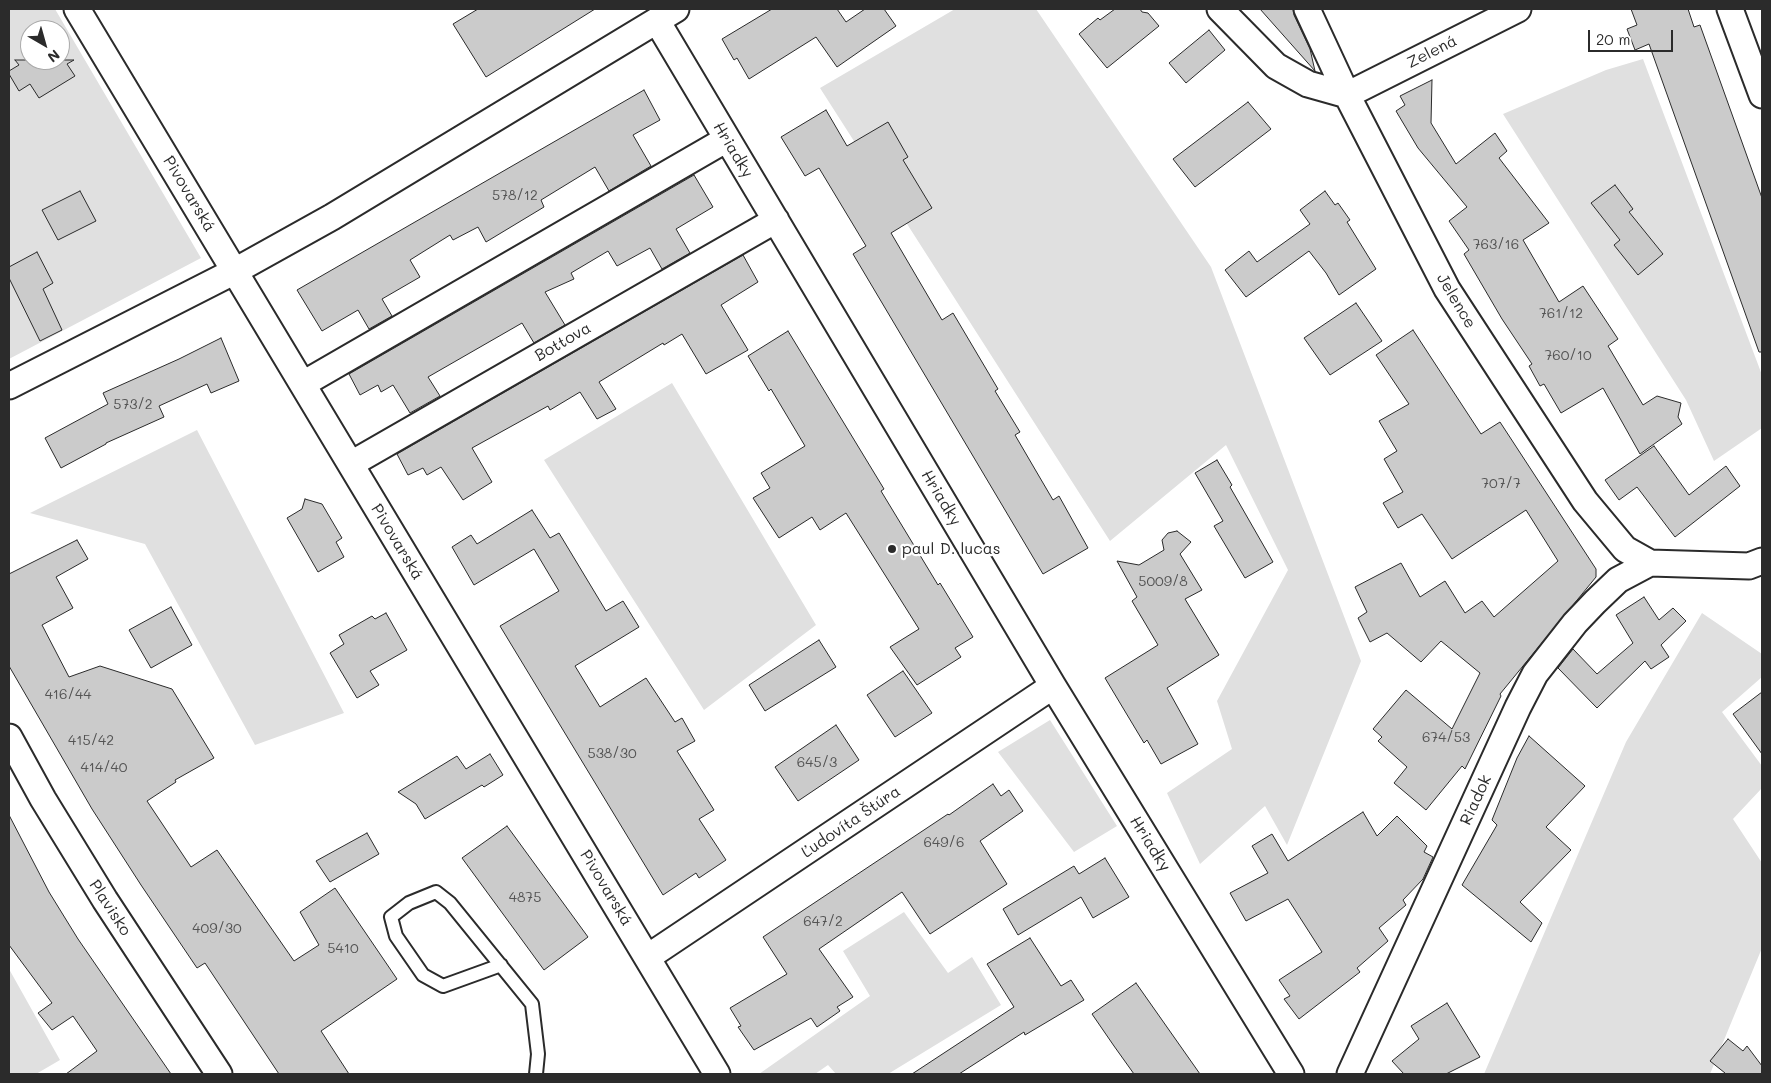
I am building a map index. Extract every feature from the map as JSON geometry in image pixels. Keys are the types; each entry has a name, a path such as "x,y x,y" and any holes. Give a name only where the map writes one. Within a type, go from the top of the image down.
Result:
{"street":[{"name":"Pivovarská","path":"77,9 717,1074"},
{"path":"1220,9 1276,66 1308,84 1347,95"},
{"name":"Jelence","path":"1307,9 1347,95 1452,297 1585,501 1625,549 1650,563"},
{"name":"Zelená","path":"1347,95 1518,9"},
{"path":"1730,9 1762,96"},
{"path":"9,386 235,271 340,212 666,15"},
{"name":"Hriadky","path":"666,15 727,138 1054,686 1291,1074"},
{"path":"303,384 727,138"},
{"name":"Bottova","path":"350,464 776,220"},
{"path":"1650,563 1758,566"},
{"name":"Riadok","path":"1350,1074 1518,707 1535,674 1575,623 1595,602 1618,580 1650,563"},
{"name":"Ľudovíta Štúra","path":"648,957 1054,686"},
{"name":"Plavisko","path":"9,737 43,799 105,900 219,1074"}],"lane":[{"path":"500,965 443,986 423,975 396,936 391,917 409,903 436,892 450,903 532,1004 538,1054 536,1074"}],"shaded area":[{"path":"9,9 55,9 61,20 20,20 20,70 70,70 70,35 201,258 9,359"},
{"path":"955,9 1036,9 1211,267 1361,661 1287,845 1265,806 1200,864 1167,793 1232,749 1217,701 1288,570 1226,445 1110,541 820,88"},
{"path":"1643,59 1762,375 1762,428 1714,461 1686,400 1503,114 1606,70"},
{"path":"672,383 816,625 704,710 544,460"},
{"path":"197,430 344,713 255,745 145,544 30,513"},
{"path":"1702,613 1762,654 1762,677 1722,712 1762,766 1762,788 1733,819 1762,863 1762,948 1710,1074 1484,1074 1626,742"},
{"path":"1050,720 1117,826 1074,852 998,752"},
{"path":"904,912 948,973 972,957 1001,1005 888,1074 836,1074 828,1065 815,1074 759,1074 870,996 843,951"},
{"path":"9,969 60,1060 36,1074 9,1074"}],"building":[{"path":"478,9 595,9 486,77 453,24"},
{"path":"772,9 837,9 846,22 865,9 884,9 896,26 837,67 816,37 749,79 737,58 734,60 722,39"},
{"path":"1115,9 1140,9 1142,12 1148,13 1159,26 1107,68 1079,34 1098,18 1100,20"},
{"path":"1260,9 1293,9 1310,49 1315,71"},
{"path":"1631,9 1688,9 1694,27 1700,25 1762,198 1762,352 1759,352 1649,44 1635,50 1627,29 1637,25"},
{"path":"1209,30 1225,50 1186,83 1169,63"},
{"path":"15,60 20,60 20,70 70,68 75,76 39,98 30,84 19,91 9,71 19,65"},
{"path":"1432,80 1431,123 1456,164 1495,133 1507,151 1499,158 1549,223 1523,240 1559,302 1583,286 1618,339 1608,346 1643,405 1657,396 1681,403 1678,417 1682,424 1640,454 1603,388 1561,413 1544,384 1540,386 1529,366 1532,364 1502,319 1464,254 1469,250 1449,221 1467,207 1418,148 1396,111 1405,105 1400,96"},
{"path":"644,90 660,120 633,135 651,166 609,191 595,167 541,200 544,207 486,242 478,227 453,240 450,235 410,260 420,277 382,299 392,316 369,329 358,310 322,331 297,290"},
{"path":"1248,102 1271,129 1195,187 1173,159"},
{"path":"826,110 847,146 888,122 908,157 903,160 932,208 891,233 942,320 953,313 998,389 995,391 1020,432 1015,435 1053,500 1059,496 1088,548 1043,574 853,254 866,246 819,168 805,176 781,137"},
{"path":"694,175 713,207 676,229 690,253 662,269 650,248 617,266 608,251 571,273 574,279 545,292 565,325 534,343 522,323 428,377 440,396 410,413 393,385 381,392 378,385 360,395 349,374"},
{"path":"1615,185 1633,209 1629,212 1663,254 1638,275 1614,245 1620,240 1591,203"},
{"path":"80,191 96,221 58,240 42,210"},
{"path":"1325,191 1335,205 1338,203 1350,220 1347,222 1376,269 1339,295 1326,273 1309,251 1246,297 1225,270 1249,251 1257,262 1310,224 1300,210"},
{"path":"37,252 53,283 43,289 62,330 40,341 9,278 9,267"},
{"path":"743,255 758,282 721,305 748,350 706,374 682,334 664,345 663,343 599,382 616,409 597,419 580,392 550,410 548,406 472,448 492,482 463,500 441,467 427,475 423,468 408,475 397,454"},
{"path":"1356,303 1382,341 1330,375 1304,338"},
{"path":"1413,330 1481,434 1500,422 1596,569 1596,577 1500,694 1501,696 1465,769 1462,766 1426,810 1394,783 1407,767 1378,741 1382,737 1373,729 1406,690 1452,729 1480,673 1441,641 1421,662 1387,633 1370,642 1358,618 1367,612 1355,587 1401,563 1420,597 1445,581 1465,613 1482,601 1494,617 1558,561 1526,510 1452,559 1422,514 1398,528 1383,503 1403,492 1384,459 1397,451 1379,421 1409,404 1376,355"},
{"path":"788,331 884,489 881,491 938,585 940,583 973,637 955,648 961,657 917,685 890,647 919,629 846,513 820,530 812,517 779,538 753,498 770,488 761,473 805,446 771,389 769,391 748,356"},
{"path":"221,338 239,381 211,393 207,384 159,406 164,417 106,443 61,468 45,438 108,404 103,393"},
{"path":"1654,446 1689,495 1726,466 1740,486 1675,537 1637,487 1619,500 1605,480"},
{"path":"1217,460 1232,485 1230,487 1273,562 1245,578 1214,526 1223,521 1195,473"},
{"path":"305,499 322,504 342,538 336,542 344,557 318,572 287,518 302,509"},
{"path":"532,510 550,538 559,533 606,611 623,601 639,627 575,666 600,707 646,678 675,722 682,718 695,741 677,751 714,810 699,819 726,860 699,878 696,873 663,895 500,626 559,591 534,549 474,585 452,547 471,535 477,544"},
{"path":"1177,531 1191,542 1180,554 1202,590 1185,599 1219,655 1167,688 1198,744 1161,764 1147,740 1144,743 1105,678 1158,645 1132,601 1137,597 1117,561 1139,565 1164,550 1162,540 1168,533"},
{"path":"77,540 88,559 56,577 73,608 42,625 69,677 100,666 172,689 214,758 175,780 176,782 147,801 191,867 217,850 294,961 319,945 300,912 335,888 397,979 321,1031 349,1074 279,1074 205,963 197,968 141,885 92,809 9,666 9,574"},
{"path":"1644,597 1659,620 1673,608 1686,621 1661,645 1669,657 1651,669 1645,661 1597,708 1558,668 1573,649 1597,674 1633,643 1616,615"},
{"path":"171,607 192,645 151,668 129,630"},
{"path":"386,613 407,650 370,671 379,685 357,698 330,653 344,644 339,635 372,616 375,619"},
{"path":"819,640 836,667 765,711 749,685"},
{"path":"903,671 932,713 895,737 867,695"},
{"path":"1762,692 1762,754 1733,714"},
{"path":"836,725 859,760 798,801 775,767"},
{"path":"1529,736 1585,786 1546,827 1571,850 1520,902 1542,923 1531,942 1462,885 1497,825 1492,820 1517,758"},
{"path":"490,754 503,775 484,787 482,785 425,819 416,804 398,792 457,756 466,769"},
{"path":"993,784 1001,796 1009,790 1023,811 980,841 1007,884 930,934 902,892 819,949 853,997 837,1007 840,1011 817,1027 811,1018 754,1050 738,1027 741,1026 730,1008 787,974 763,937"},
{"path":"1363,812 1377,836 1397,816 1427,846 1424,852 1433,857 1423,879 1403,900 1406,905 1379,928 1388,941 1357,968 1360,972 1299,1019 1284,999 1290,996 1279,980 1322,952 1288,899 1246,921 1230,893 1268,873 1252,846 1272,834 1288,861"},
{"path":"9,815 49,892 78,939 171,1074 66,1074 97,1051 73,1016 52,1030 38,1013 52,1003 9,945"},
{"path":"507,826 588,937 544,970 462,858"},
{"path":"367,833 379,854 330,882 316,861"},
{"path":"1105,858 1129,897 1093,918 1081,897 1018,935 1003,909 1074,866 1079,874"},
{"path":"1030,938 1061,986 1071,980 1084,1000 1025,1035 1024,1032 959,1074 912,1074 1014,1007 987,964"},
{"path":"1136,983 1200,1074 1134,1074 1114,1046 1092,1014"},
{"path":"1447,1003 1480,1057 1446,1074 1404,1074 1392,1061 1419,1039 1411,1026"},
{"path":"1728,1039 1743,1051 1747,1046 1762,1066 1762,1074 1724,1074 1710,1061"}],"place":[{"name":"paul D. lucas","path":"892,549"}]}
